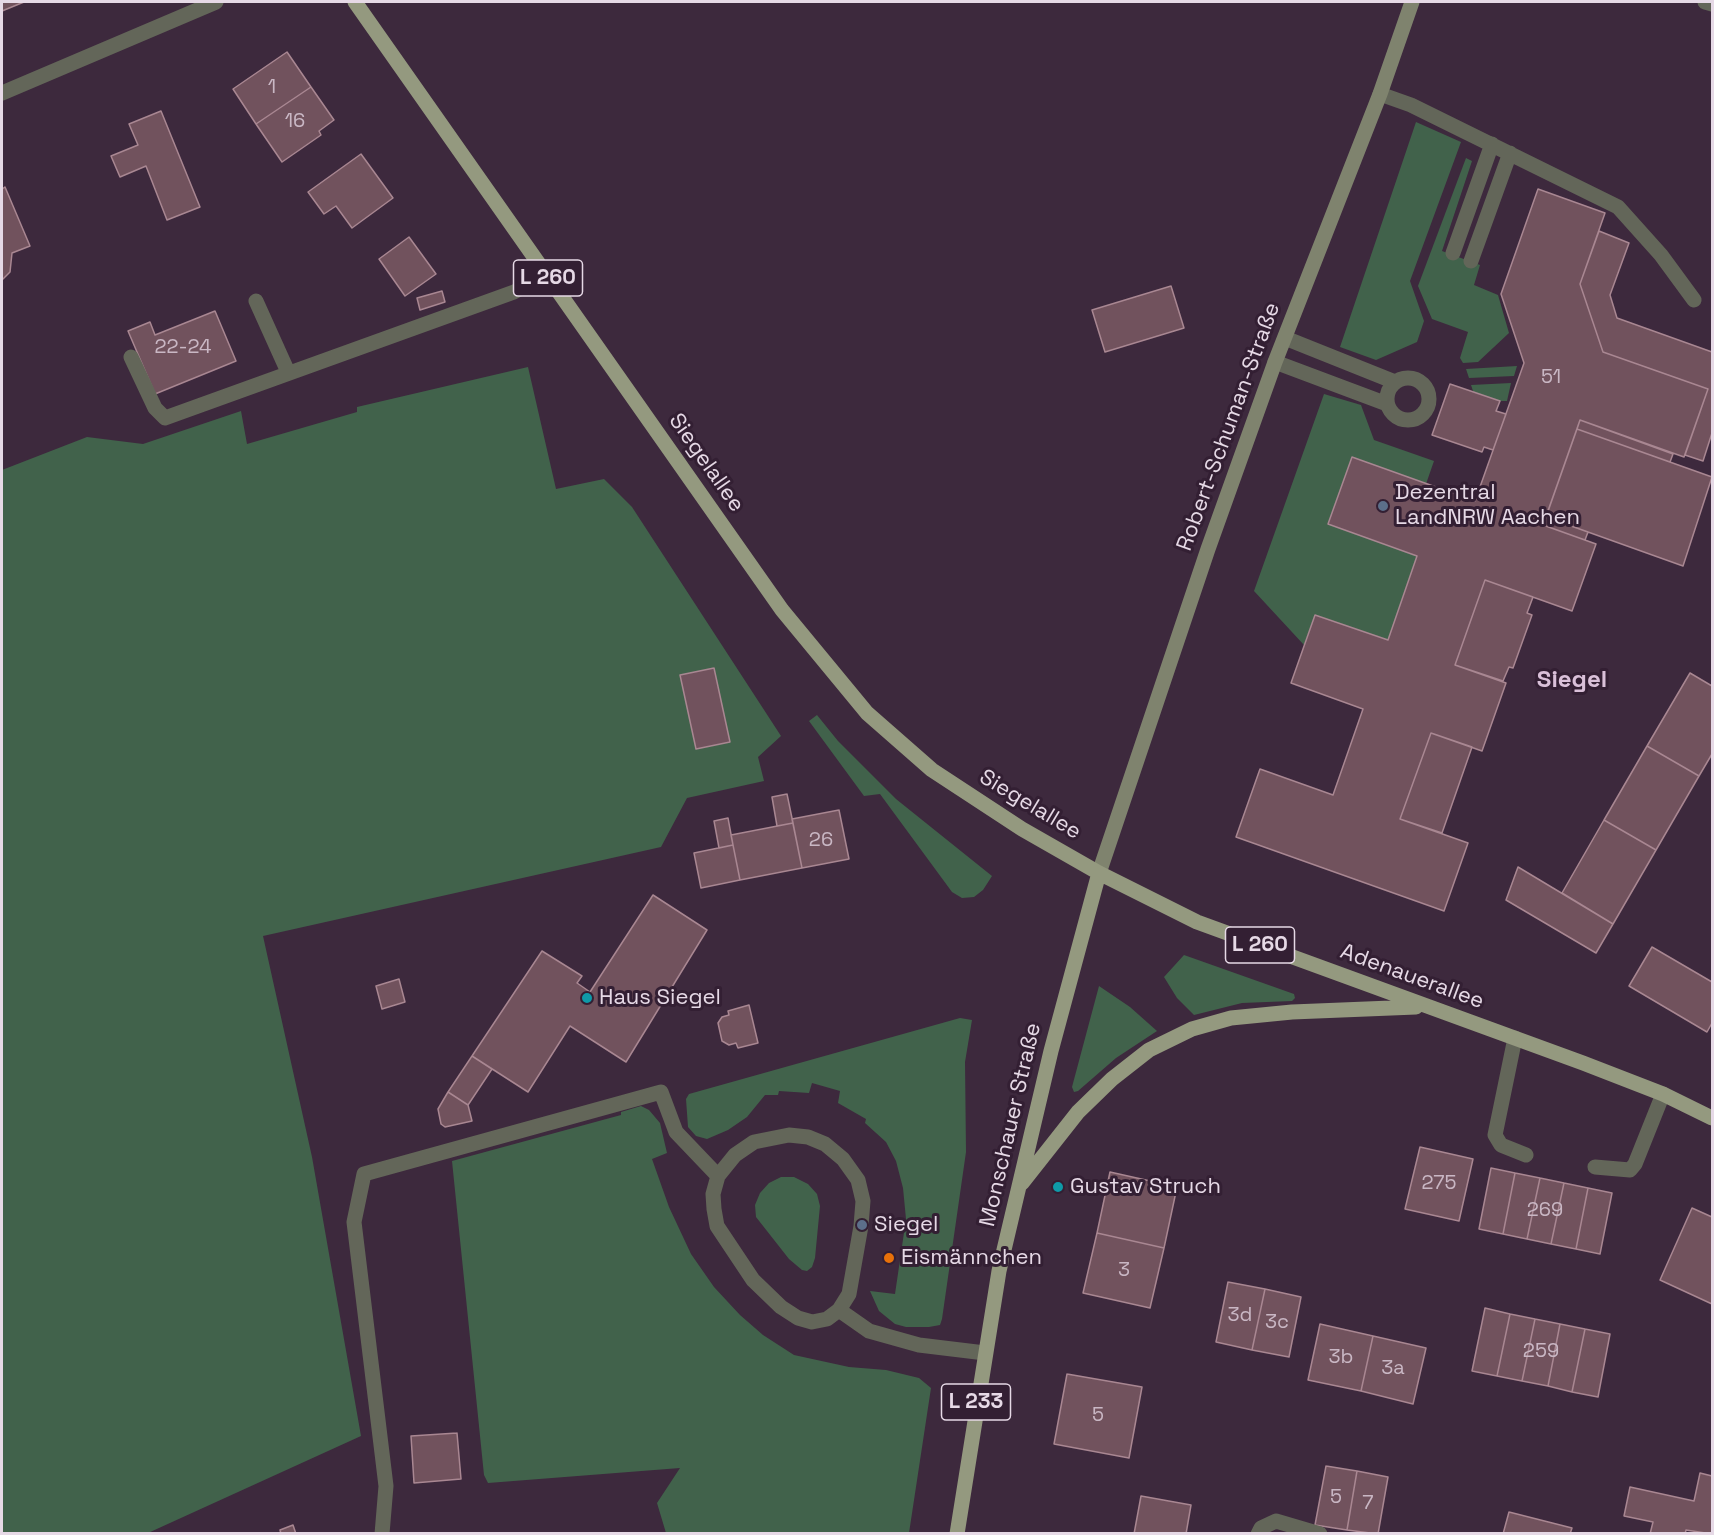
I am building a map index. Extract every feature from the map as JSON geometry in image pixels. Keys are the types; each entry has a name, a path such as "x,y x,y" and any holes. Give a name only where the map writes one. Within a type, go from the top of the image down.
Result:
{"main road":[{"name":"Siegelallee","path":"355,2 782,610 867,713 932,770 1022,829 1099,873"},
{"name":"Robert-Schuman-Straße","path":"1099,873 1208,549 1275,362 1380,94 1412,2"},
{"name":"Adenauerallee","path":"1099,873 1197,922 1663,1094 1713,1118"},
{"name":"Monschauer Straße","path":"957,1533 985,1353 1018,1188 1099,873"},
{"path":"1018,1188 1078,1112 1112,1078 1149,1050 1192,1029 1231,1018 1292,1012 1425,1006"}],"street":[{"path":"2,93 216,2"},
{"path":"1705,2 1713,4"},
{"path":"1380,94 1492,144 1618,207 1661,255 1694,300"},
{"path":"1453,253 1492,144"},
{"path":"1470,261 1510,153"},
{"path":"131,357 155,408 165,418 514,292 546,275"},
{"path":"256,301 288,372"},
{"path":"1285,338 1395,382"},
{"path":"1275,362 1387,404 1395,416 1407,421 1420,417 1429,406 1428,391 1419,381 1405,378 1395,382 1388,392 1387,404"},
{"path":"1515,1038 1495,1136 1501,1145 1526,1155"},
{"path":"382,1533 386,1486 354,1222 364,1174 661,1092 676,1132 718,1176"},
{"path":"1595,1167 1630,1170 1635,1164 1663,1094"},
{"path":"789,1135 808,1137 825,1144 843,1159 858,1180 863,1201 849,1294 839,1310 827,1319 812,1322 798,1318 781,1307 753,1280 717,1226 713,1194 718,1176 735,1155 754,1142 773,1137 789,1135"},
{"path":"839,1310 869,1331 919,1345 985,1353"},
{"path":"1258,1533 1261,1528 1276,1521 1320,1533"}],"green space":[{"path":"1416,122 1461,142 1410,281 1424,321 1417,342 1376,360 1340,347"},
{"path":"1466,158 1472,161 1442,251 1480,265 1474,285 1498,295 1509,333 1478,362 1463,363 1460,358 1468,332 1432,319 1418,286"},
{"path":"1517,366 1514,376 1469,378 1466,369"},
{"path":"528,367 556,489 604,479 632,507 781,736 758,757 764,781 687,798 661,847 263,936 312,1157 361,1436 148,1533 2,1534 2,470 87,437 143,444 241,411 247,444 357,412 357,407"},
{"path":"1511,383 1507,401 1494,401 1474,394 1471,385"},
{"path":"1324,394 1361,405 1374,440 1434,461 1426,484 1352,457 1328,524 1417,556 1388,640 1315,615 1304,645 1254,591"},
{"path":"817,715 838,741 896,799 992,876 983,890 974,897 962,898 952,892 880,794 864,796 809,721"},
{"path":"1184,955 1294,994 1295,998 1292,1001 1242,1003 1194,1015 1177,998 1164,977"},
{"path":"1099,986 1130,1007 1157,1031 1116,1058 1074,1092 1072,1087"},
{"path":"960,1018 972,1020 965,1062 966,1152 942,1319 940,1325 906,1327 895,1324 879,1311 870,1291 895,1294 906,1219 903,1188 896,1161 886,1142 865,1123 866,1119 838,1103 840,1091 812,1083 809,1093 779,1091 778,1095 765,1095 747,1117 728,1130 707,1139 696,1136 688,1127 686,1099 689,1094"},
{"path":"641,1106 649,1110 660,1123 667,1153 652,1159 669,1207 691,1254 714,1287 740,1315 763,1335 794,1355 849,1367 886,1370 919,1378 931,1388 909,1533 666,1533 657,1503 680,1468 488,1483 484,1475 452,1161 621,1115 621,1112"},
{"path":"781,1177 794,1177 808,1184 817,1194 820,1206 815,1258 812,1267 807,1271 802,1270 789,1259 756,1217 755,1205 760,1193 769,1183"}],"building":[{"path":"2,2 24,2 2,11"},
{"path":"287,52 311,87 256,124 233,89"},
{"path":"311,87 334,120 319,131 321,135 282,162 256,124"},
{"path":"161,111 200,207 167,220 146,166 120,177 111,156 138,145 129,124"},
{"path":"361,154 393,198 352,228 336,206 324,214 308,192"},
{"path":"5,187 30,246 12,253 10,272 2,280 2,189"},
{"path":"1538,189 1605,213 1580,284 1603,352 1708,389 1684,457 1580,420 1543,525 1596,544 1572,611 1485,580 1455,665 1506,683 1482,751 1431,733 1400,819 1468,843 1444,911 1236,837 1260,769 1333,795 1363,709 1291,683 1315,615 1388,640 1417,556 1328,524 1352,457 1475,501 1524,363 1501,294"},
{"path":"1599,231 1629,243 1610,295 1617,318 1712,352 1712,433 1703,461 1685,455 1708,389 1603,352 1580,284"},
{"path":"409,237 436,274 405,296 379,259"},
{"path":"1171,286 1184,328 1105,352 1092,310"},
{"path":"442,291 445,302 420,310 417,298"},
{"path":"215,311 236,361 155,394 128,331 150,322 155,335"},
{"path":"1450,384 1500,401 1496,411 1506,414 1493,450 1484,447 1482,452 1432,435"},
{"path":"1580,420 1673,454 1670,462 1577,429"},
{"path":"1577,429 1712,477 1683,566 1546,517"},
{"path":"1546,517 1588,532 1585,540 1543,525"},
{"path":"1485,580 1533,597 1527,613 1532,615 1513,668 1509,667 1503,681 1455,665"},
{"path":"714,668 730,742 696,749 680,675"},
{"path":"1690,673 1712,686 1712,754 1699,776 1647,746"},
{"path":"1431,733 1472,747 1442,833 1400,819"},
{"path":"1647,746 1699,776 1656,850 1604,820"},
{"path":"787,794 793,823 777,826 772,797"},
{"path":"839,810 849,859 802,868 792,819"},
{"path":"728,818 733,845 719,848 714,821"},
{"path":"1604,820 1656,850 1613,924 1562,893"},
{"path":"793,823 802,868 740,880 731,835"},
{"path":"733,845 740,880 701,888 694,853"},
{"path":"1518,867 1613,924 1596,953 1506,900"},
{"name":"Haus Siegel","path":"653,895 707,930 626,1062 570,1026 528,1092 472,1056 542,951 582,976 577,983 590,992"},
{"path":"1652,947 1712,982 1712,1023 1707,1032 1629,986"},
{"path":"399,979 405,1002 382,1009 376,986"},
{"path":"749,1005 758,1043 738,1048 736,1043 729,1045 722,1041 718,1023 722,1017 729,1015 728,1011"},
{"path":"472,1056 492,1069 468,1105 448,1092"},
{"path":"448,1092 468,1105 472,1121 445,1127 441,1124 438,1109"},
{"path":"1420,1147 1473,1159 1459,1221 1405,1209"},
{"path":"1491,1168 1515,1173 1503,1234 1479,1229"},
{"path":"1110,1172 1177,1187 1164,1248 1097,1233"},
{"path":"1515,1173 1540,1178 1527,1239 1503,1234"},
{"path":"1540,1178 1564,1183 1551,1244 1527,1239"},
{"path":"1564,1183 1588,1188 1576,1249 1551,1244"},
{"path":"1588,1188 1612,1193 1600,1254 1576,1249"},
{"path":"1692,1208 1712,1217 1712,1304 1660,1280"},
{"path":"1097,1233 1164,1248 1150,1308 1083,1293"},
{"path":"1228,1282 1265,1289 1252,1350 1216,1342"},
{"path":"1265,1289 1301,1297 1289,1357 1252,1350"},
{"path":"1485,1308 1510,1314 1497,1376 1472,1371"},
{"path":"1510,1314 1535,1319 1522,1381 1497,1376"},
{"path":"1535,1319 1560,1324 1548,1386 1522,1381"},
{"path":"1320,1324 1373,1336 1361,1391 1308,1380"},
{"path":"1560,1324 1585,1329 1572,1392 1548,1386"},
{"path":"1585,1329 1610,1334 1598,1397 1572,1392"},
{"path":"1373,1336 1426,1348 1413,1404 1361,1391"},
{"path":"1067,1374 1142,1387 1129,1458 1054,1444"},
{"path":"457,1433 461,1479 414,1483 411,1436"},
{"path":"1326,1466 1357,1471 1347,1530 1315,1525"},
{"path":"1357,1471 1388,1477 1378,1534 1347,1530"},
{"path":"1700,1473 1712,1476 1712,1534 1686,1530 1685,1534 1650,1534 1653,1522 1624,1516 1630,1487 1694,1501"},
{"path":"1141,1496 1191,1505 1186,1534 1134,1534"},
{"path":"1509,1512 1572,1528 1570,1534 1503,1534"},
{"path":"293,1525 296,1534 281,1534 280,1530"}],"place":[{"name":"Dezentral LandNRW Aachen","path":"1383,506"},
{"name":"Haus Siegel","path":"587,998"},
{"name":"Gustav Struch","path":"1058,1187"},
{"name":"Siegel","path":"862,1225"},
{"name":"Eismännchen","path":"889,1258"}],"district":[{"name":"Siegel","path":"1572,680"}]}
